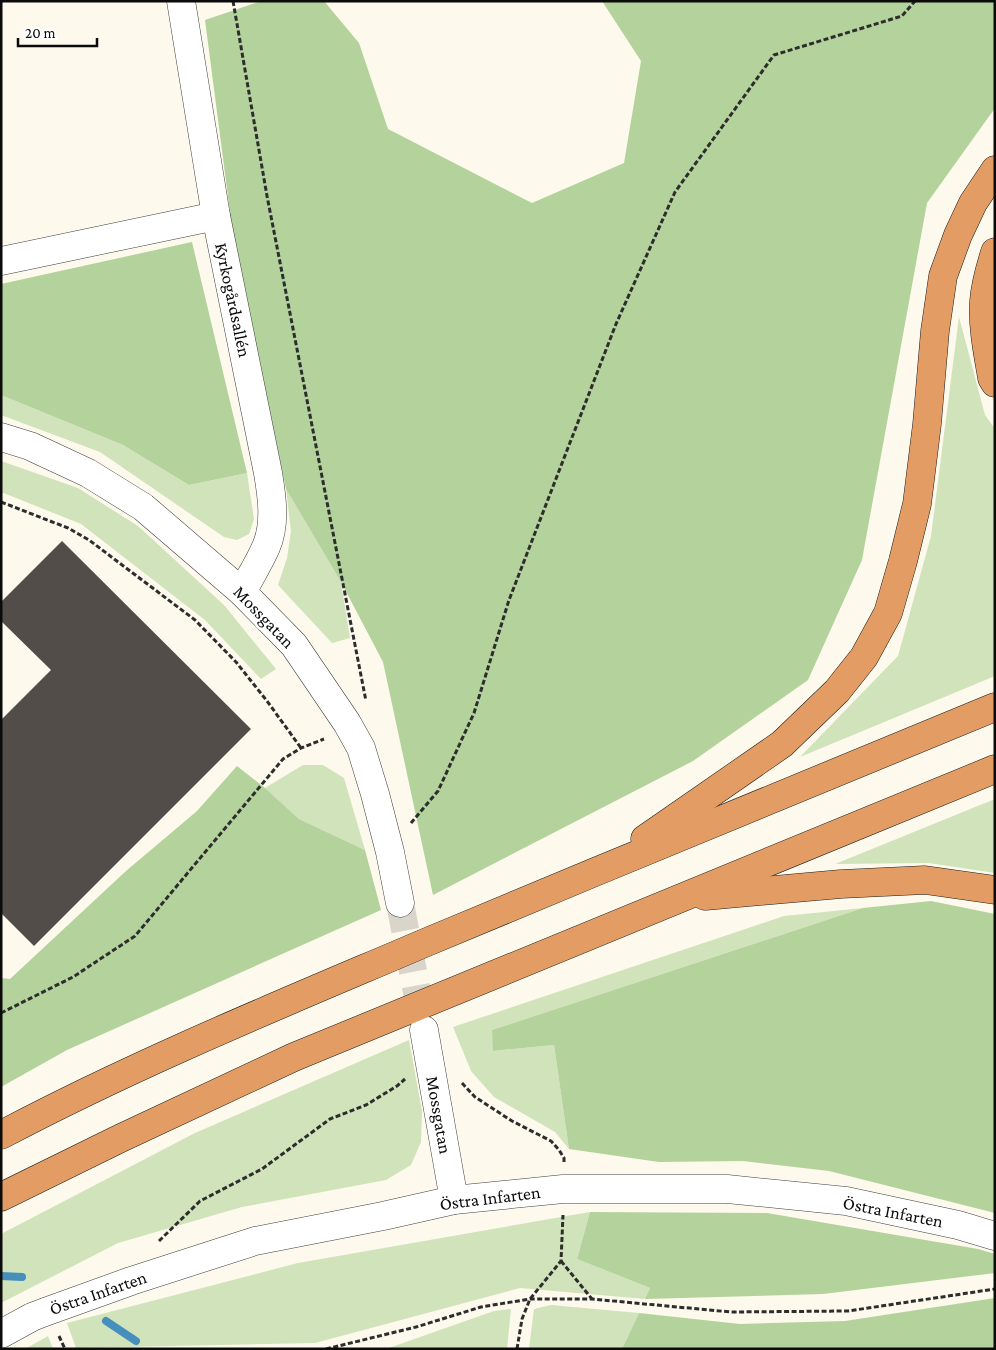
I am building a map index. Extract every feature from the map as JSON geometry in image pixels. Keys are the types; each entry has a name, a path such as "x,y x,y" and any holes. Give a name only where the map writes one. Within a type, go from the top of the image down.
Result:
{"highway":[{"path":"603,868 782,744 837,691 864,658 888,613 917,504 935,331 943,276 958,235 973,203 995,170"},
{"path":"995,252 989,269 984,302 986,343 992,378 995,383"},
{"path":"1,1135 42,1113 193,1043 603,868 995,707"},
{"path":"1,1197 294,1057 995,768"},
{"path":"679,898 841,884 924,880 995,890"}],"street":[{"name":"Kyrkogårdsallén","path":"181,1 216,216 272,497 272,522 267,545 242,592"},
{"path":"1,261 216,216"},
{"name":"Mossgatan","path":"1,437 30,446 88,473 143,507 242,592 294,645 347,723 360,748 388,844 400,903"},
{"name":"Mossgatan","path":"424,1030 454,1200"},
{"name":"Östra Infarten","path":"1,1334 32,1316 131,1281 256,1241 454,1200 563,1189 727,1189 846,1201 958,1225 995,1236"}],"path":[{"path":"233,1 266,196 367,709"},
{"path":"410,823 438,791 474,713 509,600 616,324 675,192 774,55 902,16 915,1"},
{"path":"1,502 68,528 89,540 195,620 236,662 301,748"},
{"path":"1,1013 73,977 135,936 283,758 323,739"},
{"path":"159,1241 200,1201 262,1169 330,1119 366,1105 398,1086 409,1074"},
{"path":"458,1075 462,1083 475,1097 512,1121 551,1141 564,1158"},
{"path":"518,1349 522,1319 530,1299 561,1261 562,1234"},
{"path":"561,1261 592,1299"},
{"path":"326,1349 416,1327 481,1307 530,1299 592,1299 731,1312 848,1311 995,1288"},
{"path":"56,1331 65,1349"}],"green space":[{"path":"261,1 324,1 359,43 388,129 532,203 624,163 641,61 602,1 995,1 995,108 927,203 862,560 808,680 693,761 433,895 383,662 341,582 286,489 233,235 205,20"},
{"path":"192,242 247,473 189,485 123,445 1,395 1,284"},
{"path":"959,317 985,415 995,429 995,676 800,757 898,656 931,536"},
{"path":"1,395 123,445 189,485 247,473 254,519 249,534 237,540 224,537 100,452 1,415"},
{"path":"1,461 78,488 138,526 224,605 276,669 261,679 205,620 81,524 1,492"},
{"path":"286,489 341,582 350,638 332,643 278,585 287,558 291,531"},
{"path":"303,765 323,765 344,778 365,850 299,819 265,788"},
{"path":"237,766 299,819 365,850 381,910 67,1050 1,1087 1,978 10,979 126,871 197,811"},
{"path":"995,799 995,873 929,863 835,864"},
{"path":"931,901 995,914 995,1213 829,1171 743,1161 659,1162 569,1149 554,1045 493,1051 492,1030 863,908"},
{"path":"863,908 492,1030 494,1051 554,1045 569,1149 555,1132 494,1097 471,1071 453,1027 784,916"},
{"path":"409,1040 422,1111 421,1142 411,1165 386,1180 242,1207 118,1243 1,1303 1,1234 195,1133"},
{"path":"590,1212 577,1259 650,1288 645,1299 520,1288 315,1343 76,1348 67,1323 298,1263"},
{"path":"590,1212 767,1213 978,1249 995,1254 995,1273 823,1294 645,1299 650,1288 577,1259"},
{"path":"995,1298 995,1349 622,1349 639,1313 740,1324 845,1321"},
{"path":"551,1305 639,1313 622,1349 529,1349 534,1309"},
{"path":"511,1309 507,1349 386,1349 494,1311"},
{"path":"48,1336 53,1349 25,1349"}],"building":[{"path":"62,541 251,729 34,946 1,913 1,720 51,670 1,621 1,602"}],"waterway":[{"path":"1,1276 22,1277"},
{"path":"106,1321 136,1341"}],"tunnel":[{"path":"400,903 424,1029"}]}
